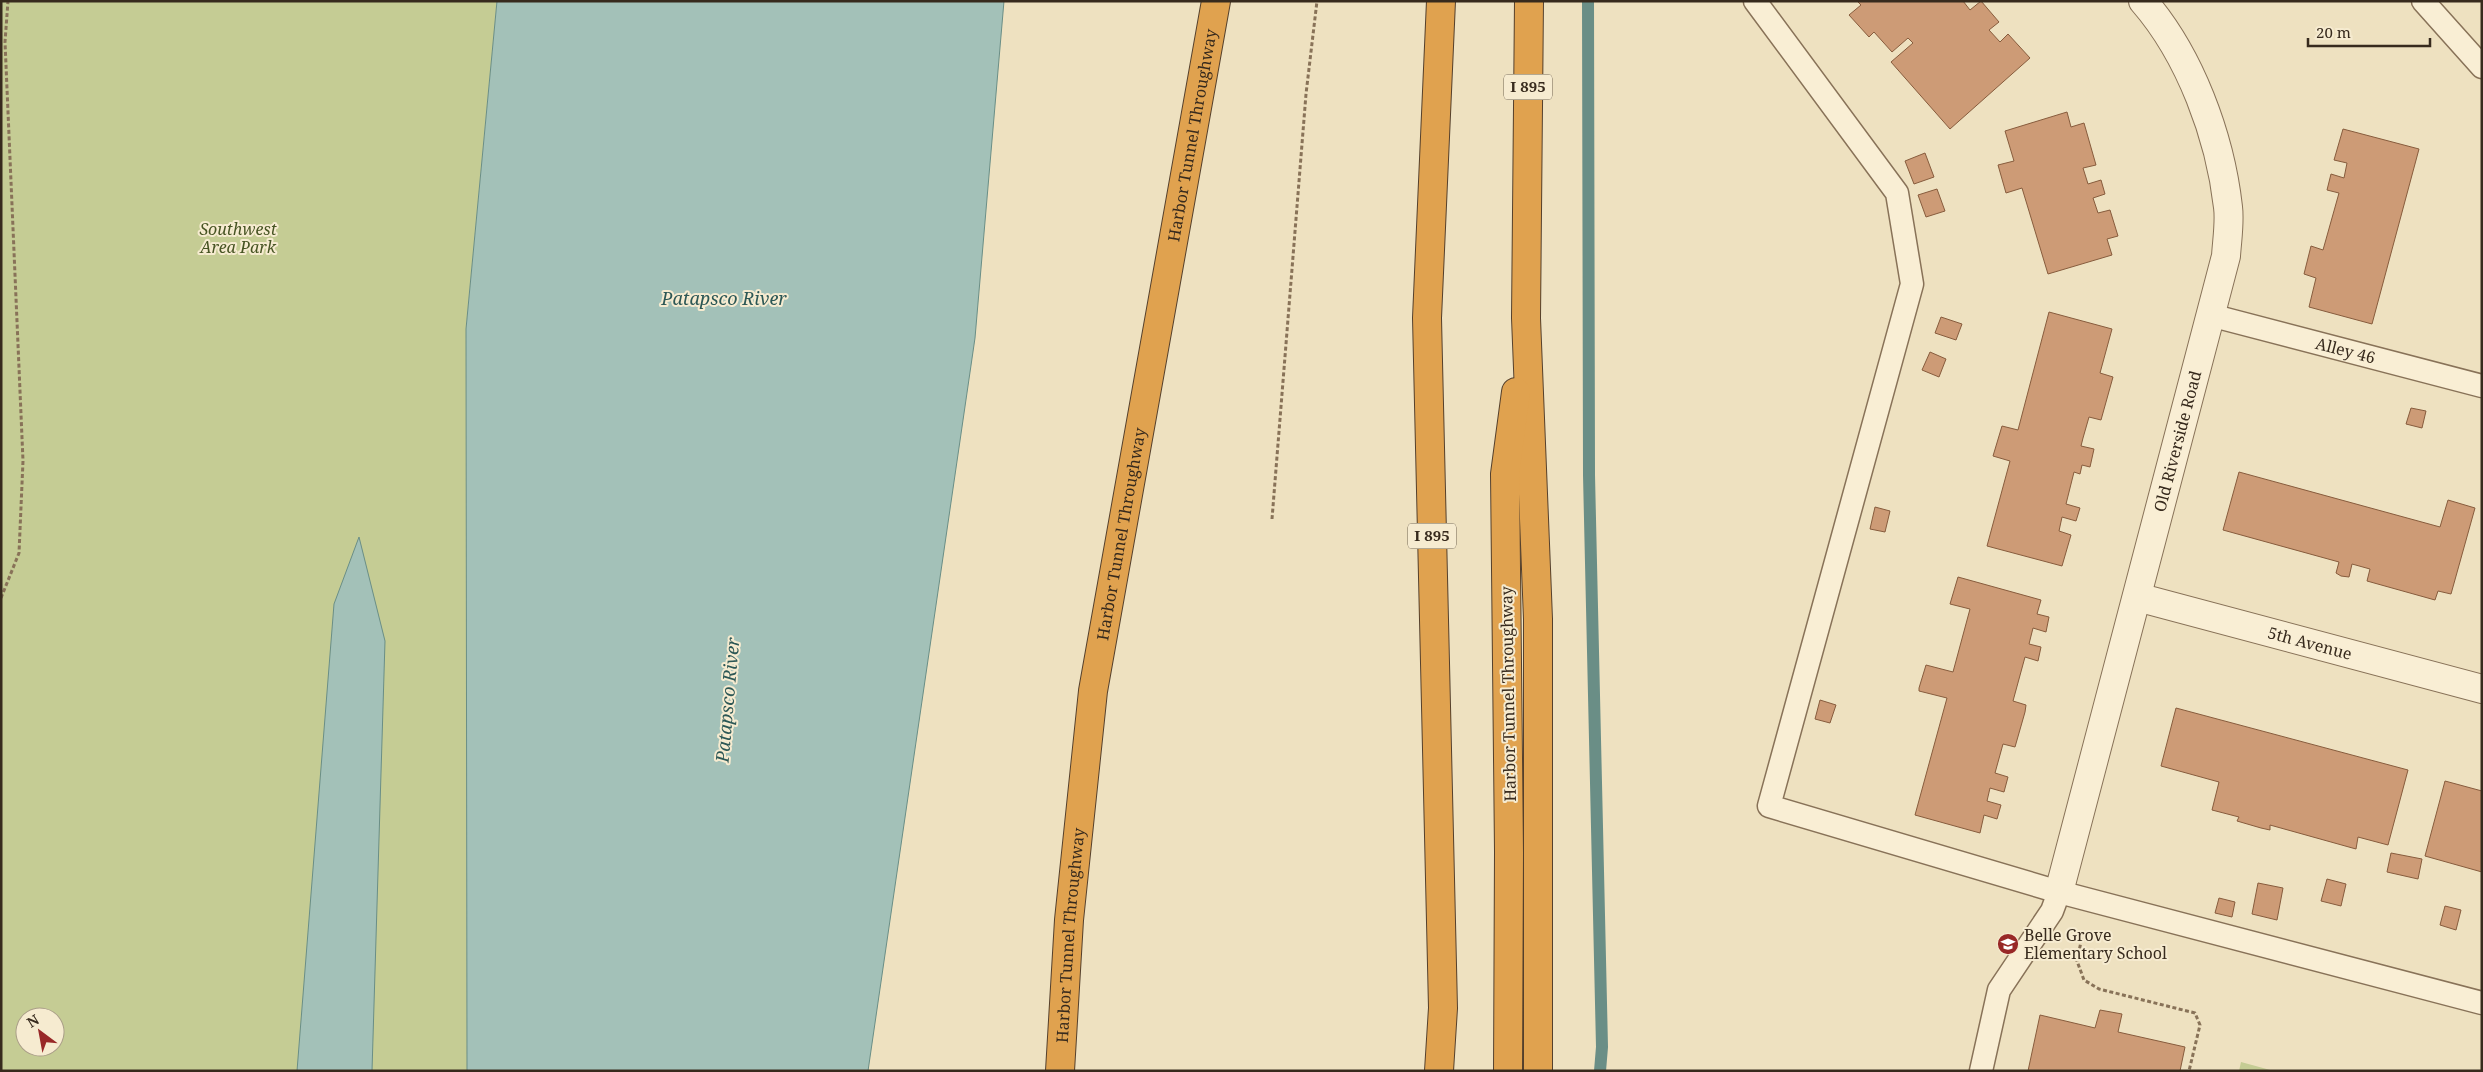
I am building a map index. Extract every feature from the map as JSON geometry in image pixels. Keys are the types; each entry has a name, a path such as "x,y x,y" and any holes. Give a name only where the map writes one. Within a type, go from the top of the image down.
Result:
{"highway":[{"name":"Harbor Tunnel Throughway","path":"1060,1071 1069,920 1093,691 1216,1"},
{"name":"I 895","path":"1439,1071 1443,1008 1427,318 1441,1"},
{"name":"Harbor Tunnel Throughway","path":"1529,1 1526,318 1538,619 1538,1071"},
{"name":"Harbor Tunnel Throughway","path":"1508,1071 1510,852 1505,474 1526,318"}],"street":[{"name":"Old Riverside Road","path":"2059,892 2226,256 2228,208 2214,137 2191,73 2143,1"},
{"name":"5th Avenue","path":"2137,597 2482,689"}],"lane":[{"path":"1755,1 1897,193 1912,284 1769,806 2059,892 2482,1002"},
{"path":"2423,1 2482,67"},
{"name":"Alley 46","path":"2210,315 2482,386"},
{"path":"1981,1071 1999,990 2052,911 2059,892"}],"path":[{"path":"1,598 19,553 22,462 5,42 8,1"},
{"path":"1272,518 1306,94 1317,1"},
{"path":"2083,932 2077,962 2084,980 2099,989 2195,1013 2200,1025 2189,1071"}],"green space":[{"name":"Southwest Area Park","path":"1,1 497,1 466,329 467,1071 1,1071"},
{"path":"2241,1062 2274,1071 2239,1071"}],"water":[{"name":"Patapsco River","path":"497,1 1004,1 975,338 868,1071 467,1071 466,329"},
{"path":"359,537 385,641 372,1071 297,1071 334,604"}],"building":[{"path":"1857,1 1963,1 1970,10 1981,1 1999,22 1989,30 2000,42 2008,34 2030,58 1950,129 1891,62 1913,43 1908,38 1892,52 1874,32 1869,37 1849,15 1861,5"},
{"path":"2067,112 2071,127 2084,123 2096,165 2083,168 2088,184 2101,180 2105,194 2093,198 2098,213 2110,210 2118,236 2107,239 2112,255 2048,274 2022,188 2006,193 1998,165 2014,161 2005,131"},
{"path":"2343,129 2419,149 2372,324 2309,307 2316,278 2304,274 2311,246 2323,250 2339,193 2327,190 2331,174 2344,178 2347,163 2334,160"},
{"path":"1925,153 1934,177 1914,184 1905,161"},
{"path":"1937,189 1945,211 1926,217 1918,195"},
{"path":"2049,312 2112,329 2100,373 2113,377 2101,420 2089,417 2083,438 2081,446 2094,449 2090,467 2082,465 2080,474 2074,472 2066,504 2080,508 2076,521 2062,517 2059,531 2071,535 2062,566 1987,546 2010,461 1993,456 2002,426 2018,430"},
{"path":"1941,317 1962,324 1956,340 1935,333"},
{"path":"1930,352 1946,359 1939,377 1922,370"},
{"path":"2411,408 2426,411 2422,428 2406,424"},
{"path":"2239,472 2440,527 2448,500 2475,508 2451,594 2438,591 2435,600 2367,581 2370,569 2352,564 2349,577 2341,576 2336,573 2339,562 2223,530"},
{"path":"1875,507 1890,511 1885,532 1870,529"},
{"path":"1958,577 2041,600 2037,614 2049,617 2046,632 2033,628 2029,644 2041,647 2038,661 2025,657 2013,701 2026,705 2015,747 2003,744 1995,773 2008,777 2004,792 1990,788 1987,801 2001,805 1997,819 1984,815 1980,833 1915,815 1947,698 1919,691 1919,688 1926,665 1953,672 1970,609 1950,604"},
{"path":"1820,700 1836,705 1830,723 1815,719"},
{"path":"2176,708 2408,770 2388,845 2358,837 2356,849 2270,825 2270,830 2261,828 2237,821 2239,817 2212,810 2219,782 2161,766"},
{"path":"2445,781 2482,791 2482,872 2425,856"},
{"path":"2391,853 2422,859 2418,879 2387,872"},
{"path":"2327,879 2346,884 2341,906 2321,901"},
{"path":"2258,883 2283,888 2277,920 2252,914"},
{"path":"2219,898 2235,902 2232,917 2215,913"},
{"path":"2445,906 2461,910 2456,930 2440,925"},
{"path":"2100,1010 2122,1014 2118,1032 2185,1047 2180,1071 2028,1071 2040,1015 2095,1028"}],"waterway":[{"path":"1588,1 1589,475 1602,1047 1600,1071"}],"place":[{"name":"Belle Grove Elementary School","path":"2008,944"}]}
